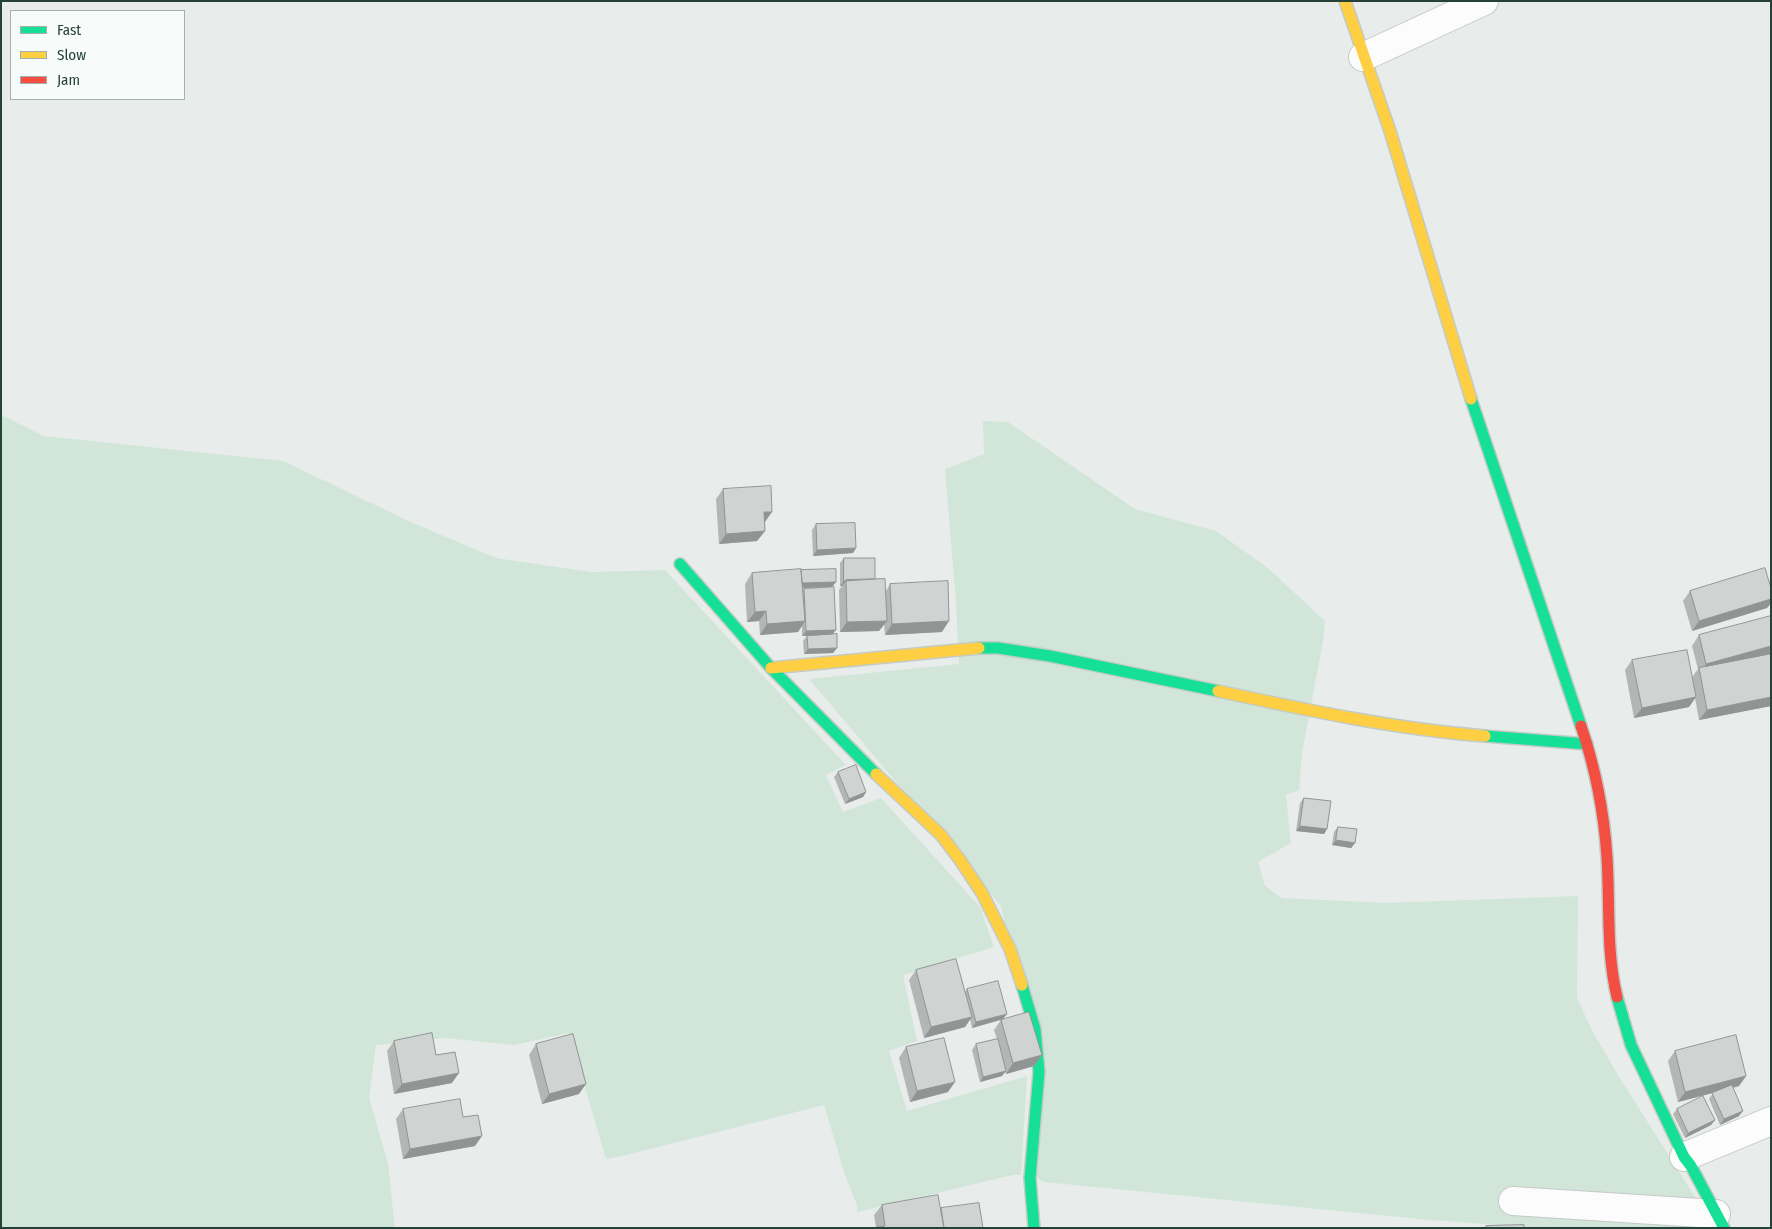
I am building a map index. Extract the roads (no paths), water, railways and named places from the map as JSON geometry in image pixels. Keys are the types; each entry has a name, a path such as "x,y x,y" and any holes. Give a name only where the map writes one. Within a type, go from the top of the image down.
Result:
{"street":[{"path":"1345,1 1390,131 1465,380 1587,744 1603,818 1608,866 1609,946 1612,974 1631,1045 1684,1157 1720,1221"},
{"path":"1364,57 1484,1"},
{"path":"680,564 771,668 860,759 941,836 982,893 1004,936 1035,1029 1038,1072 1030,1178 1034,1228"},
{"path":"771,668 972,648 998,648 1050,656 1320,712 1435,732 1587,744"},
{"path":"1684,1157 1771,1121"},
{"path":"1513,1201 1720,1221"}]}
